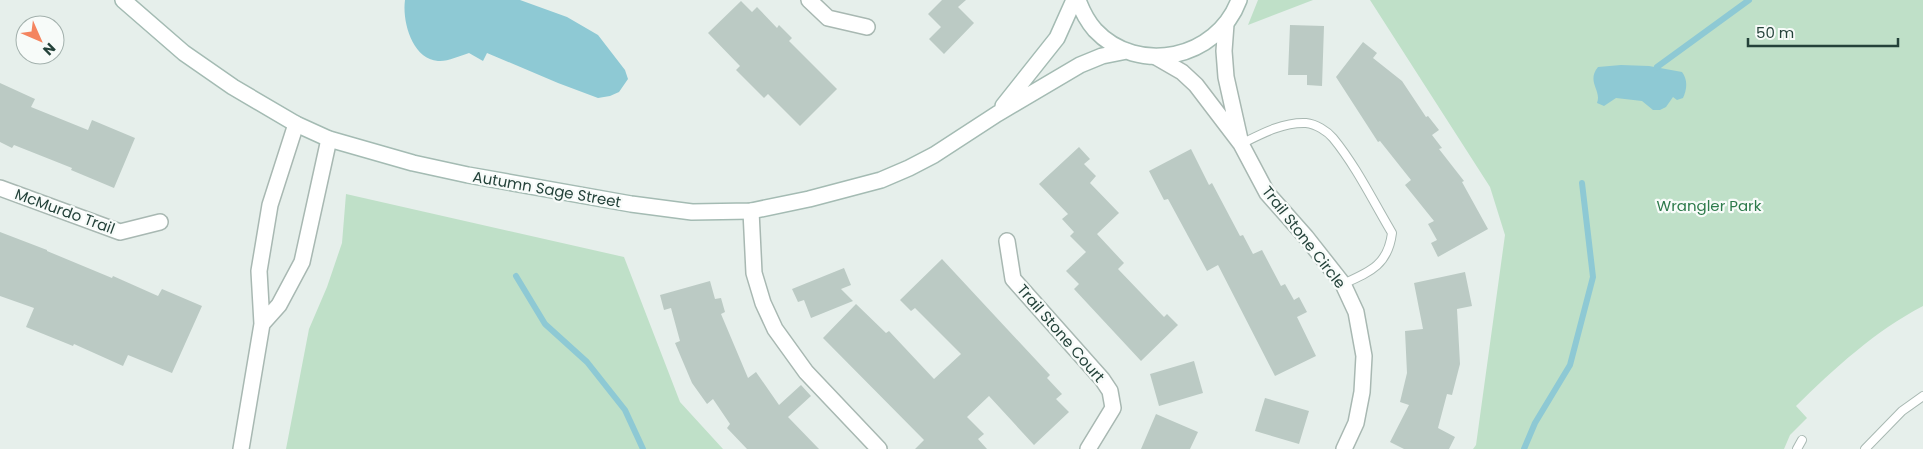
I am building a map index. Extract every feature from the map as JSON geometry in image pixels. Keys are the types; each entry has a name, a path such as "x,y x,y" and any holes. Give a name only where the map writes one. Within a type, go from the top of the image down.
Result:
{"street":[{"name":"Autumn Sage Street","path":"123,0 184,53 233,87 296,124 329,139 450,171 630,204 692,212 752,211 809,199 881,180 925,159 1080,65 1102,56 1127,51"},
{"path":"809,0 828,18 868,27"},
{"name":"Autumn Sage Street","path":"997,114 1056,38 1074,0"},
{"path":"1078,0 1084,14 1095,29 1110,42 1127,51 1156,57 1176,55 1195,49 1212,38 1226,24 1239,0"},
{"name":"Trail Stone Circle","path":"1226,24 1224,51 1226,77 1240,144"},
{"name":"Trail Stone Circle","path":"1156,57 1182,72 1196,85 1240,144 1267,192 1343,284 1356,312 1364,356 1362,392 1356,423 1344,449"},
{"path":"241,449 262,324 259,271 265,233 270,205 296,124"},
{"path":"262,324 279,305 302,262 329,139"},
{"name":"McMurdo Trail","path":"0,188 120,232 160,222"},
{"path":"752,211 754,274 763,303 775,329 806,372 878,449"},
{"name":"Trail Stone Court","path":"1006,241 1013,279 1102,379 1110,391 1113,408 1088,449"}],"lane":[{"path":"1240,144 1273,129 1308,123 1319,127 1332,137 1359,176 1392,233 1386,258 1371,270 1343,284"},
{"path":"1865,449 1902,412 1923,396"},
{"path":"1796,449 1802,440"}],"green space":[{"path":"1258,0 1313,0 1248,25"},
{"name":"Wrangler Park","path":"1370,0 1923,0 1923,306 1872,339 1841,364 1796,406 1807,418 1790,435 1784,449 1473,449 1476,445 1505,235 1490,187"},
{"path":"346,194 624,257 680,402 723,449 286,449 309,329 327,287 342,243"}],"water":[{"path":"405,0 520,0 567,17 598,35 625,70 628,79 619,92 598,98 487,53 483,61 469,53 445,61 429,59 421,54 411,38 405,18"},
{"path":"1621,65 1649,66 1682,72 1686,85 1683,98 1677,100 1673,97 1666,107 1660,110 1653,110 1642,101 1616,98 1604,106 1597,103 1598,94 1593,77 1598,67"}],"building":[{"path":"942,0 966,0 958,7 974,23 944,54 929,39 941,27 928,14"},
{"path":"741,1 752,12 757,7 777,28 779,25 792,38 789,41 837,89 800,126 768,94 764,98 736,70 740,66 708,33"},
{"path":"1290,25 1324,26 1322,86 1307,85 1307,75 1288,75"},
{"path":"1363,42 1377,53 1373,58 1402,81 1426,117 1428,116 1439,130 1432,135 1442,148 1439,149 1464,181 1462,182 1488,229 1438,257 1431,243 1437,240 1428,224 1434,221 1405,185 1411,180 1380,141 1378,142 1336,77"},
{"path":"0,83 35,99 31,107 88,130 92,120 135,138 114,188 71,170 72,168 14,145 12,148 0,142"},
{"path":"1079,147 1090,159 1084,164 1096,176 1090,183 1119,213 1097,234 1124,263 1118,269 1164,317 1167,314 1178,325 1141,361 1074,289 1079,284 1066,271 1086,252 1070,236 1074,232 1062,219 1068,214 1039,184"},
{"path":"1191,149 1209,185 1212,183 1240,236 1243,235 1253,254 1262,250 1281,286 1285,284 1294,300 1299,297 1307,312 1297,317 1316,356 1275,376 1218,265 1207,271 1168,199 1164,200 1149,171"},
{"path":"0,232 112,278 113,276 158,296 162,289 202,306 172,373 128,355 123,366 74,344 73,346 26,327 34,308 0,296"},
{"path":"942,259 1050,375 1047,378 1062,394 1056,399 1069,412 1034,445 989,396 967,417 984,434 978,439 987,449 915,449 924,440 823,338 856,304 886,333 889,331 934,379 961,354 915,308 911,311 900,300"},
{"path":"844,268 851,285 841,289 853,301 811,318 804,300 798,302 792,289"},
{"path":"1465,272 1472,306 1457,309 1460,364 1452,395 1447,394 1438,428 1455,437 1449,449 1404,449 1390,442 1409,405 1400,402 1407,373 1405,331 1423,329 1414,283"},
{"path":"710,281 715,299 721,298 725,312 721,314 748,378 756,372 779,405 801,385 811,396 788,417 819,449 747,449 727,428 730,424 713,399 707,404 692,383 675,343 680,341 671,308 664,310 660,295"},
{"path":"1194,361 1203,393 1159,406 1150,374"},
{"path":"1265,398 1309,411 1299,444 1255,431"},
{"path":"1156,414 1198,432 1190,449 1141,449"}],"waterway":[{"path":"1657,67 1749,0"},
{"path":"1524,449 1535,423 1570,365 1593,277 1582,183"},
{"path":"516,276 545,324 587,362 625,410 643,449"}]}
